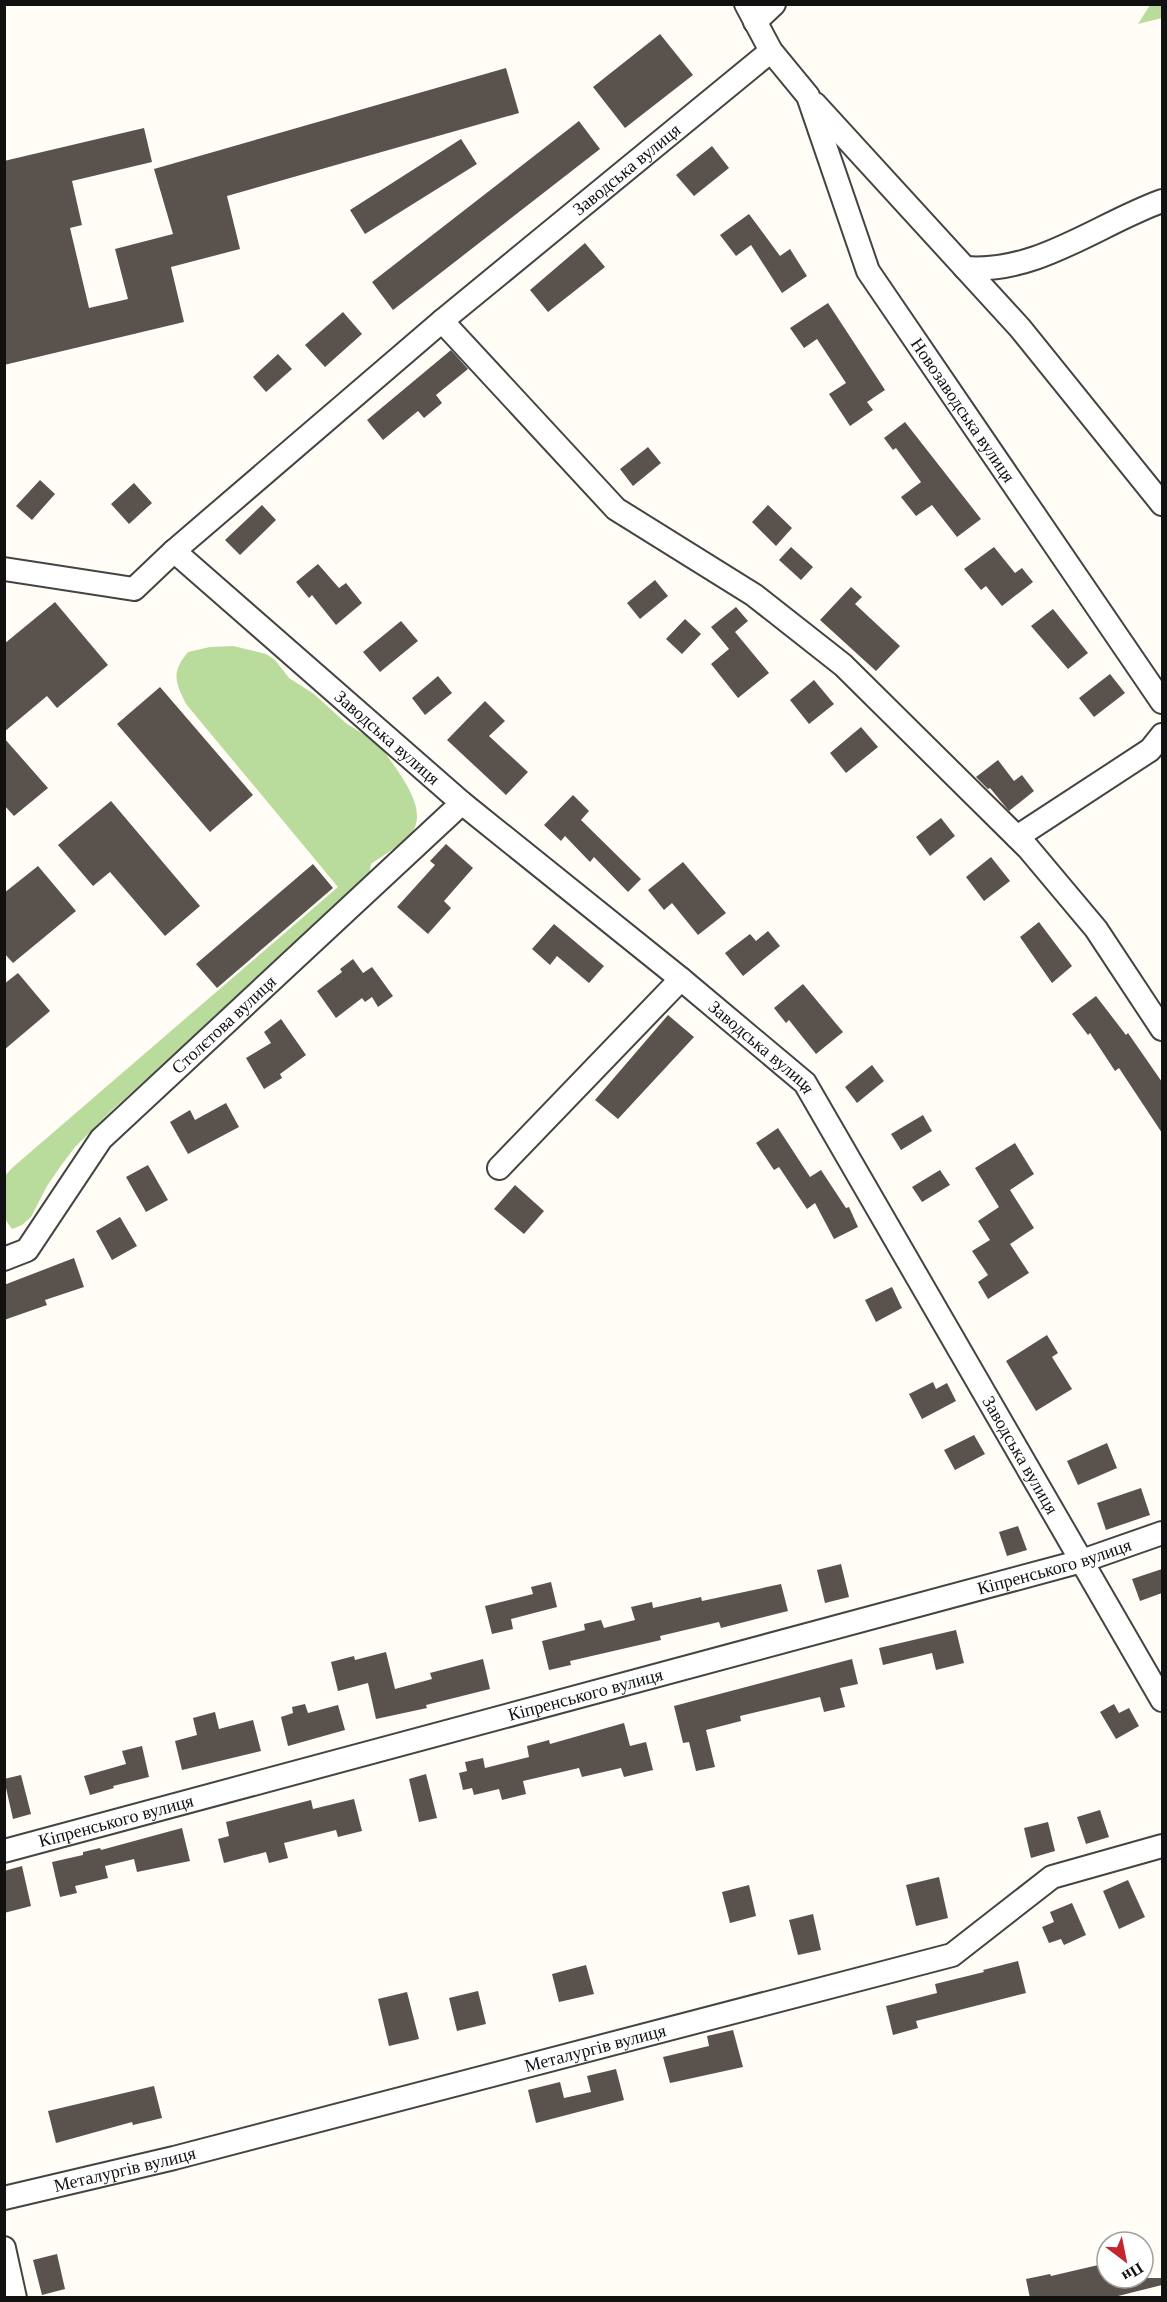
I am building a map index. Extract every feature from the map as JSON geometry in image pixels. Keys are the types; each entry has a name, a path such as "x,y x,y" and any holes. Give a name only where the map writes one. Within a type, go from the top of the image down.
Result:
{"street":[{"path":"771,51 750,13 774,4"},
{"name":"Новозаводська вулиця","path":"771,51 808,96 1020,328 1162,504"},
{"name":"Заводська вулиця","path":"4,569 134,589 174,551 442,321 771,51"},
{"name":"Новозаводська вулиця","path":"808,96 868,271 1162,702"},
{"path":"965,268 1004,267 1047,253 1162,201"},
{"path":"442,321 615,509 754,595 843,665 1017,837 1096,929 1162,1029"},
{"name":"Заводська вулиця","path":"174,551 462,803 806,1083 1162,1700"},
{"path":"1017,837 1150,750 1162,735"},
{"name":"Столєтова вулиця","path":"4,1259 27,1250 101,1139 462,803"},
{"path":"499,1168 681,979"},
{"name":"Кіпренського вулиця","path":"4,1851 1082,1561 1162,1533"},
{"name":"Металургів вулиця","path":"4,2198 174,2158 952,1955 1052,1877 1162,1846"},
{"path":"4,2248 15,2298"}],"green space":[{"path":"1150,5 1162,5 1162,18 1138,24"},
{"path":"233,646 266,654 275,660 289,678 314,694 347,724 375,741 383,749 410,792 417,815 415,826 405,840 371,864 369,875 243,1000 212,1020 111,1111 75,1147 47,1186 31,1217 22,1225 12,1229 5,1219 4,1177 12,1168 338,887 186,704 182,696 176,677 179,666 188,652 210,647"}],"building":[{"path":"660,34 693,75 625,128 593,87"},
{"path":"506,68 519,113 227,196 240,249 171,267 184,322 4,365 4,161 144,128 152,162 72,181 82,225 70,228 89,308 128,299 115,249 173,234 154,169"},
{"path":"579,121 600,149 393,310 372,282"},
{"path":"461,139 477,164 365,234 350,210"},
{"path":"712,146 729,168 694,196 676,175"},
{"path":"749,214 780,256 790,249 807,276 782,293 751,245 736,256 720,235"},
{"path":"585,243 605,267 548,312 530,290"},
{"path":"828,303 885,390 867,402 873,410 850,426 829,394 846,383 817,339 804,348 790,328"},
{"path":"343,312 362,334 325,367 305,345"},
{"path":"451,350 468,369 436,395 442,403 424,418 418,411 383,440 367,420"},
{"path":"278,354 292,369 266,392 253,377"},
{"path":"905,422 981,519 957,537 932,505 916,516 901,497 921,482 896,448 893,450 884,438"},
{"path":"648,447 661,463 633,486 620,469"},
{"path":"40,480 55,494 32,520 16,506"},
{"path":"134,483 152,503 129,524 111,504"},
{"path":"262,505 276,520 240,555 225,540"},
{"path":"768,505 792,528 776,546 752,522"},
{"path":"791,547 813,567 801,580 779,560"},
{"path":"994,547 1015,573 1022,568 1033,582 1002,606 986,586 981,590 964,569"},
{"path":"318,564 339,588 346,583 362,603 336,625 312,595 309,598 296,582"},
{"path":"655,580 668,596 640,619 627,603"},
{"path":"851,587 862,597 855,604 900,646 876,671 820,620"},
{"path":"55,602 108,665 57,708 47,696 4,732 4,644"},
{"path":"736,607 748,621 735,632 769,673 738,698 711,664 729,649 711,627"},
{"path":"1053,609 1088,653 1068,669 1031,626"},
{"path":"685,619 701,634 682,654 666,639"},
{"path":"401,621 418,641 380,672 363,652"},
{"path":"1110,674 1125,693 1094,717 1079,698"},
{"path":"438,676 452,693 425,715 412,698"},
{"path":"814,680 834,704 809,724 790,700"},
{"path":"160,687 253,795 210,832 117,724"},
{"path":"485,701 505,721 489,736 528,772 506,795 447,740"},
{"path":"861,727 878,747 846,773 830,753"},
{"path":"4,738 48,788 14,816 4,805"},
{"path":"998,760 1014,781 1022,775 1034,791 1009,811 990,788 988,789 976,777"},
{"path":"573,795 589,811 581,820 641,879 628,892 594,857 590,862 565,836 561,841 544,825"},
{"path":"111,801 200,906 165,936 110,872 93,886 58,845"},
{"path":"941,818 955,836 930,856 916,837"},
{"path":"446,844 473,868 444,901 451,908 428,934 397,907 435,865 430,861"},
{"path":"991,857 1010,881 984,901 966,877"},
{"path":"683,862 726,913 698,935 672,903 664,910 648,890"},
{"path":"313,864 333,888 217,988 196,964"},
{"path":"38,866 76,911 13,963 4,953 4,893"},
{"path":"1039,922 1072,966 1052,983 1020,937"},
{"path":"554,924 604,966 589,983 557,956 550,965 532,949"},
{"path":"768,931 780,946 743,976 725,953 750,934 756,941"},
{"path":"353,959 363,973 372,967 393,996 378,1007 372,997 365,1002 362,998 336,1018 317,991 342,972 340,969"},
{"path":"18,973 50,1011 4,1050 4,984"},
{"path":"803,984 843,1032 816,1054 789,1020 786,1023 774,1008"},
{"path":"1096,996 1126,1035 1128,1033 1162,1082 1162,1133 1119,1068 1115,1071 1090,1033 1088,1035 1072,1014"},
{"path":"668,1015 694,1037 618,1119 595,1100"},
{"path":"281,1019 306,1055 280,1074 282,1078 264,1089 246,1058 271,1043 264,1032"},
{"path":"872,1065 884,1081 857,1103 845,1087"},
{"path":"226,1103 239,1127 188,1154 170,1122 190,1110 195,1120"},
{"path":"923,1115 932,1131 901,1150 891,1134"},
{"path":"778,1128 810,1177 821,1170 846,1208 849,1207 858,1227 834,1239 815,1203 807,1209 779,1167 774,1170 756,1143"},
{"path":"1015,1143 1034,1174 1010,1190 1034,1228 1010,1244 1029,1273 988,1299 978,1282 988,1275 972,1251 990,1240 978,1221 999,1207 975,1168"},
{"path":"148,1165 168,1200 146,1212 126,1177"},
{"path":"940,1170 950,1185 922,1202 912,1187"},
{"path":"515,1185 544,1211 524,1234 494,1209"},
{"path":"120,1217 137,1246 112,1260 96,1231"},
{"path":"74,1258 84,1287 45,1300 47,1305 4,1320 4,1285"},
{"path":"892,1287 902,1308 876,1322 865,1300"},
{"path":"1047,1335 1058,1353 1052,1357 1072,1389 1036,1411 1006,1361"},
{"path":"933,1382 936,1389 947,1383 956,1401 922,1419 909,1394"},
{"path":"974,1435 985,1454 955,1470 944,1450"},
{"path":"1107,1443 1117,1468 1078,1485 1067,1461"},
{"path":"1141,1488 1150,1515 1106,1530 1097,1503"},
{"path":"1018,1526 1027,1550 1007,1556 999,1532"},
{"path":"841,1564 849,1597 825,1603 817,1570"},
{"path":"1162,1569 1162,1593 1140,1601 1132,1579"},
{"path":"551,1582 557,1607 511,1619 513,1629 492,1634 485,1606 533,1594 531,1587"},
{"path":"781,1584 788,1611 721,1628 719,1622 660,1636 661,1640 570,1661 571,1665 549,1670 542,1641 585,1630 584,1624 601,1620 604,1628 635,1620 631,1607 652,1602 653,1608 701,1597 702,1601"},
{"path":"956,1630 964,1663 936,1670 932,1653 883,1665 879,1648"},
{"path":"386,1652 395,1689 432,1679 430,1673 483,1659 490,1689 426,1705 427,1708 376,1719 368,1683 338,1691 331,1662 354,1656 355,1660"},
{"path":"852,1659 858,1684 840,1688 845,1707 824,1712 820,1697 740,1716 741,1721 706,1730 715,1767 696,1771 689,1742 683,1743 674,1706"},
{"path":"305,1704 308,1713 338,1705 345,1730 288,1746 281,1717 293,1713 292,1707"},
{"path":"1114,1704 1119,1713 1129,1708 1139,1726 1116,1739 1100,1712"},
{"path":"215,1712 219,1729 253,1720 261,1751 182,1770 175,1741 197,1735 193,1718"},
{"path":"624,1723 630,1746 646,1742 653,1770 624,1777 621,1768 582,1777 579,1768 523,1781 526,1794 502,1800 499,1789 474,1795 472,1788 463,1790 459,1773 467,1771 465,1762 483,1758 485,1768 529,1757 527,1746 549,1740 550,1744"},
{"path":"142,1746 149,1777 113,1786 114,1788 90,1795 84,1776 126,1764 122,1751"},
{"path":"426,1774 437,1818 419,1822 409,1779"},
{"path":"21,1775 31,1814 13,1819 4,1779"},
{"path":"354,1799 362,1831 338,1837 336,1830 284,1843 288,1858 269,1863 266,1852 224,1863 218,1839 229,1836 226,1822 311,1800 313,1809"},
{"path":"1100,1810 1109,1837 1086,1844 1077,1817"},
{"path":"1048,1822 1055,1851 1031,1858 1024,1828"},
{"path":"182,1828 190,1861 137,1872 134,1859 105,1866 108,1878 75,1886 77,1893 60,1897 52,1862 83,1855 83,1852 100,1848 101,1850"},
{"path":"22,1866 31,1906 4,1913 4,1871"},
{"path":"939,1877 948,1918 916,1926 906,1885"},
{"path":"1128,1880 1145,1917 1119,1929 1103,1891"},
{"path":"749,1885 756,1916 730,1923 722,1892"},
{"path":"1072,1903 1086,1935 1064,1945 1061,1939 1049,1943 1042,1927 1054,1922 1050,1912"},
{"path":"813,1914 821,1950 798,1955 789,1920"},
{"path":"1018,1961 1026,1993 916,2021 918,2028 893,2035 886,2006 937,1993 935,1984"},
{"path":"586,1965 594,1994 559,2002 552,1974"},
{"path":"478,1991 486,2024 457,2031 449,1998"},
{"path":"407,1992 419,2039 389,2046 378,1999"},
{"path":"733,2030 743,2067 670,2083 663,2057 709,2046 707,2036"},
{"path":"616,2069 624,2100 536,2123 528,2090 560,2082 564,2098 591,2092 587,2076"},
{"path":"154,2086 162,2118 133,2125 132,2122 56,2143 48,2111"},
{"path":"57,2254 65,2289 42,2295 33,2260"},
{"path":"1095,2266 1095,2290 1142,2290 1110,2298 1030,2298 1026,2279 1050,2274 1051,2276"},
{"path":"1155,2278 1162,2278 1162,2285 1155,2287"}]}
